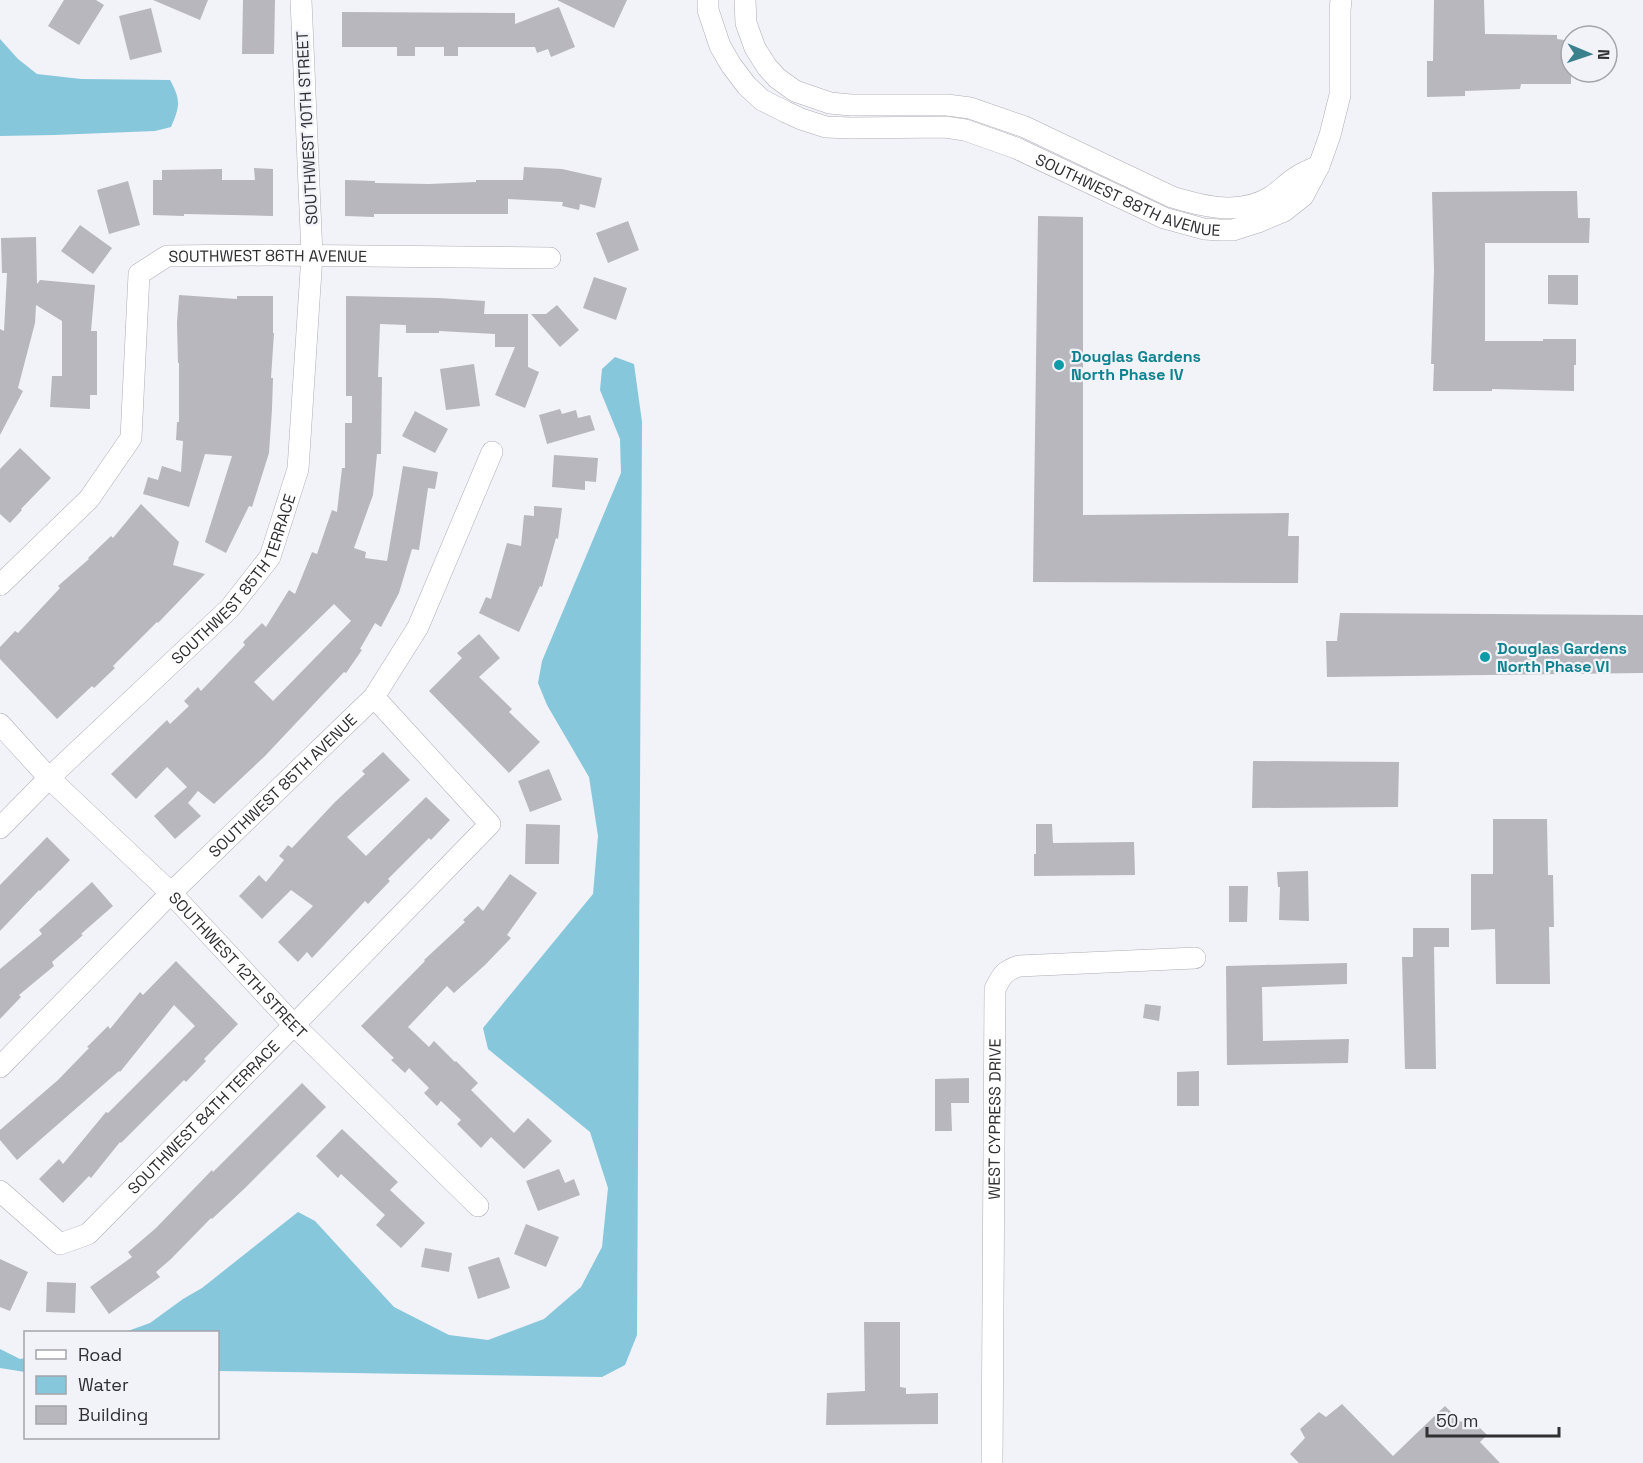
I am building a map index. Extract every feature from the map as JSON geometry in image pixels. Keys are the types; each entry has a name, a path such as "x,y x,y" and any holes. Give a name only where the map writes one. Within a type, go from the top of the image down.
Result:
{"street":[{"name":"SOUTHWEST 10TH STREET","path":"301,0 312,255"},
{"name":"SOUTHWEST 88TH AVENUE","path":"708,0 708,10 720,46 736,72 762,100 801,119 826,127 945,127 965,130 1016,148 1164,218 1188,226 1220,230 1233,230 1254,214 1259,203 1273,196 1298,175 1319,166 1340,95 1341,0"},
{"name":"SOUTHWEST 88TH AVENUE","path":"745,0 746,23 755,48 777,78 795,91 830,103 947,105 970,108 1025,127 1172,197 1194,204 1254,214"},
{"path":"801,119 810,97"},
{"path":"1002,142 1011,122"},
{"name":"SOUTHWEST 85TH TERRACE","path":"0,828 49,778 230,608 270,557 298,469 312,255"},
{"name":"SOUTHWEST 86TH AVENUE","path":"0,585 89,499 131,438 139,274 167,256 550,258"},
{"name":"SOUTHWEST 85TH AVENUE","path":"0,1067 171,893 374,697 418,627 492,452"},
{"name":"SOUTHWEST 84TH TERRACE","path":"0,1191 60,1244 88,1234 490,824 374,697"},
{"name":"SOUTHWEST 12TH STREET","path":"0,724 49,778 171,893 294,1026 478,1206"},
{"name":"WEST CYPRESS DRIVE","path":"992,1463 995,988 1002,975 1019,966 1196,958"}],"water":[{"path":"0,39 18,59 37,74 81,79 170,80 178,98 176,114 171,127 155,131 0,136"},
{"path":"615,357 634,364 642,422 637,1335 625,1365 602,1377 219,1371 219,1331 128,1331 150,1323 202,1288 298,1212 315,1221 394,1307 449,1335 488,1340 544,1319 581,1287 602,1247 608,1188 590,1132 488,1049 483,1028 593,894 598,836 589,777 547,705 538,683 542,661 621,473 620,439 600,390 602,369"},
{"path":"0,1349 20,1359 24,1358 24,1372 0,1368"}],"building":[{"path":"64,0 96,0 104,5 79,45 48,26"},
{"path":"153,0 208,0 200,20"},
{"path":"243,0 275,0 274,54 242,54"},
{"path":"557,0 627,0 614,28"},
{"path":"1434,0 1484,0 1485,34 1557,35 1559,39 1559,84 1521,84 1520,89 1465,91 1465,96 1427,97 1427,61 1433,61"},
{"path":"559,7 575,47 551,57 548,49 537,53 535,47 458,47 458,56 444,56 444,47 415,47 415,56 397,56 397,47 342,47 342,12 515,13 515,24"},
{"path":"151,8 162,52 130,60 119,16"},
{"path":"524,167 562,169 602,178 595,208 580,204 579,210 562,206 563,202 508,199 508,214 345,216 345,180 429,184 476,182 476,180 523,180"},
{"path":"254,168 273,169 273,216 153,215 153,180 162,180 162,170 222,169 222,180 255,180"},
{"path":"128,181 140,225 109,234 97,190"},
{"path":"1577,191 1578,218 1590,218 1589,243 1485,243 1485,341 1576,339 1574,391 1492,389 1492,391 1433,391 1434,364 1431,364 1434,270 1432,192"},
{"name":"Douglas Gardens North Phase IV","path":"1038,216 1083,217 1083,515 1289,513 1288,536 1299,536 1298,583 1033,582"},
{"path":"628,221 639,250 608,263 596,233"},
{"path":"80,225 112,248 93,274 61,251"},
{"path":"36,237 37,284 40,280 95,285 91,331 97,331 97,395 90,395 90,409 50,407 52,376 62,376 62,321 36,305 35,323 18,388 23,391 0,435 0,329 4,331 7,273 2,273 1,238"},
{"path":"1548,275 1578,275 1578,305 1548,304"},
{"path":"594,277 627,288 616,320 583,308"},
{"path":"179,295 237,299 237,296 273,296 274,333 271,378 273,378 269,453 252,507 249,506 226,553 205,542 232,456 205,454 189,507 143,494 148,477 158,480 162,466 181,472 183,441 176,440 177,422 179,422 177,323"},
{"path":"346,296 485,301 484,314 528,314 528,367 539,372 525,408 495,395 515,347 495,347 495,334 439,331 439,333 406,333 406,325 380,324 378,377 382,377 381,454 377,454 373,495 354,548 366,552 365,558 387,561 403,466 438,472 435,489 428,488 419,550 412,549 399,593 381,627 375,623 360,649 362,650 346,673 344,672 265,756 214,804 198,791 188,803 201,816 175,839 154,816 187,787 167,767 136,799 111,774 167,720 170,724 189,706 184,701 198,687 201,691 245,645 243,642 262,623 266,627 289,590 295,594 312,552 317,554 332,510 337,512 342,468 345,468 345,423 352,423 352,396 346,396","holes":["334,604 351,621 273,701 254,682"]},
{"path":"557,305 579,330 560,347 531,314 546,314"},
{"path":"474,364 480,406 446,410 440,369"},
{"path":"560,409 562,414 576,410 578,418 590,415 595,430 547,444 539,415"},
{"path":"415,411 448,429 435,453 402,436"},
{"path":"20,448 51,478 10,523 0,514 0,469"},
{"path":"554,455 598,458 596,482 585,481 585,490 552,487"},
{"path":"141,504 179,542 173,565 205,574 113,666 115,668 57,719 0,659 0,647 15,631 18,633 60,588 58,586 111,536 113,538"},
{"path":"534,506 562,508 558,539 556,538 542,587 540,586 519,632 479,613 486,597 491,599 507,543 521,546 524,515 534,516"},
{"name":"Douglas Gardens North Phase VI","path":"1340,613 1643,615 1643,673 1327,677 1326,641 1337,641"},
{"path":"479,634 500,658 479,677 512,709 509,712 540,742 509,773 429,691 462,658 457,653"},
{"path":"383,752 410,780 347,837 366,856 426,797 450,820 388,879 390,881 368,904 365,901 312,958 307,952 298,962 278,942 313,906 291,890 262,919 239,896 259,875 266,882 284,860 279,856 288,845 292,848 365,774 362,771"},
{"path":"1253,761 1399,762 1398,807 1252,808"},
{"path":"549,769 562,800 530,812 518,781"},
{"path":"1493,819 1547,819 1548,875 1553,875 1554,927 1549,927 1550,984 1496,984 1495,929 1471,930 1471,874 1493,874"},
{"path":"526,824 560,825 559,864 525,864"},
{"path":"1036,824 1052,824 1053,843 1134,842 1135,875 1034,876"},
{"path":"47,837 70,860 0,931 0,885"},
{"path":"1308,871 1309,921 1279,920 1280,887 1278,887 1277,872"},
{"path":"510,874 537,893 507,935 511,938 454,993 447,986 408,1027 429,1047 434,1041 478,1083 471,1090 514,1133 528,1118 552,1141 524,1169 491,1137 481,1148 457,1124 461,1120 441,1101 437,1106 424,1093 429,1088 409,1068 405,1073 391,1060 394,1058 361,1026 424,960 465,922 463,920 478,906 483,911"},
{"path":"92,882 113,906 52,962 54,966 19,995 21,997 0,1019 0,969 42,934 39,930"},
{"path":"1229,886 1248,886 1247,922 1229,922"},
{"path":"1413,928 1449,928 1449,947 1434,947 1436,1069 1405,1069 1402,957 1413,957"},
{"path":"176,961 238,1024 204,1059 206,1061 186,1082 184,1080 120,1142 91,1178 89,1176 63,1203 39,1179 59,1159 63,1164 106,1112 108,1113 195,1026 174,1005 120,1072 17,1160 0,1140 0,1130 58,1080 108,1026 110,1029 140,992 143,995"},
{"path":"1347,963 1347,984 1262,987 1263,1041 1349,1039 1348,1063 1227,1065 1226,966"},
{"path":"1145,1004 1161,1006 1159,1021 1143,1018"},
{"path":"1199,1071 1199,1106 1177,1106 1177,1072"},
{"path":"969,1078 969,1103 951,1103 952,1131 935,1131 935,1079"},
{"path":"302,1083 326,1107 156,1272 160,1277 109,1314 90,1287 132,1257 128,1252 156,1228"},
{"path":"342,1129 398,1182 390,1190 425,1223 401,1248 376,1225 385,1215 341,1174 338,1178 316,1156"},
{"path":"559,1169 565,1183 574,1179 580,1195 538,1211 526,1181"},
{"path":"526,1224 559,1237 546,1267 514,1254"},
{"path":"425,1248 452,1253 449,1272 421,1267"},
{"path":"499,1257 510,1288 478,1299 468,1267"},
{"path":"0,1259 28,1272 10,1311 0,1307"},
{"path":"47,1282 76,1283 75,1313 46,1312"},
{"path":"864,1322 900,1322 900,1387 906,1388 906,1394 938,1393 938,1424 826,1425 827,1393 865,1391"},
{"path":"1342,1404 1393,1456 1445,1406 1461,1422 1468,1416 1487,1435 1480,1442 1500,1463 1299,1463 1290,1454 1305,1438 1300,1429 1319,1412 1326,1417"}],"place":[{"name":"Douglas Gardens North Phase IV","path":"1059,365"},
{"name":"Douglas Gardens North Phase VI","path":"1485,657"}]}
